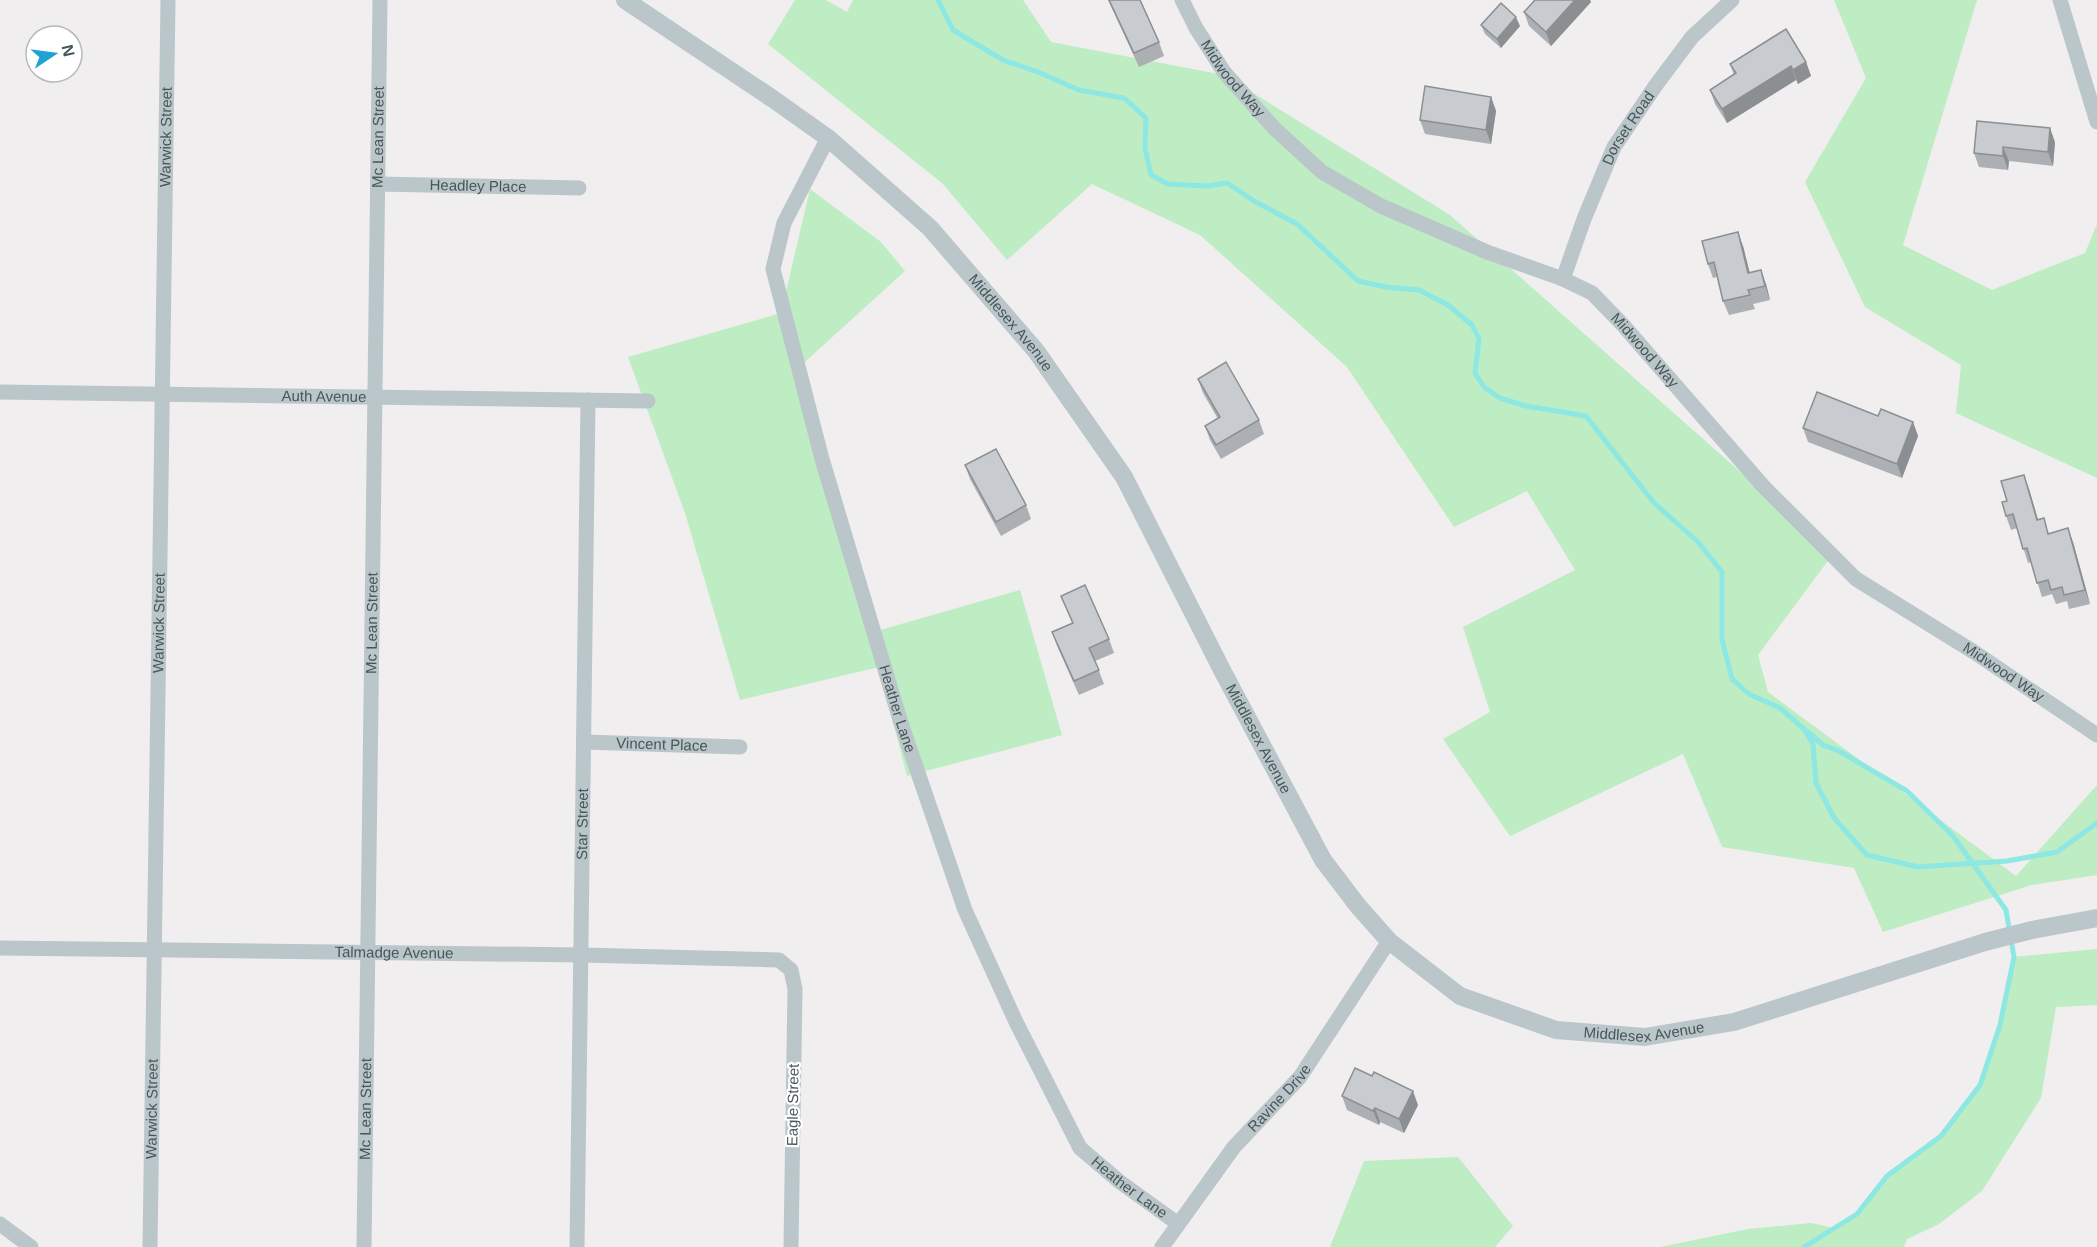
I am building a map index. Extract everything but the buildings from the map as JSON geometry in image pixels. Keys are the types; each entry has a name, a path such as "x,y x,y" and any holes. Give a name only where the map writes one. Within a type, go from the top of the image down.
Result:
{"street":[{"name":"Warwick Street","path":"150,1247 168,0"},
{"name":"Mc Lean Street","path":"364,1247 380,0"},
{"name":"Middlesex Avenue","path":"625,0 828,138 930,228 1036,351 1124,477 1223,672 1323,860 1358,906 1389,941 1460,996 1556,1030 1646,1037 1734,1022 1985,942 2032,930 2097,918"},
{"name":"Midwood Way","path":"1182,0 1196,28 1224,72 1274,128 1322,172 1381,206 1487,252 1563,279 1592,293 1623,325 1763,486 1856,579 1974,652 2097,735"},
{"name":"Dorset Road","path":"1563,279 1584,219 1614,147 1692,37 1732,0"},
{"path":"2060,0 2097,122"},
{"name":"Heather Lane","path":"828,138 784,223 773,269 822,459 901,723 965,910 1016,1022 1080,1148 1120,1182 1177,1223"},
{"name":"Headley Place","path":"378,184 579,188"},
{"name":"Auth Avenue","path":"0,392 648,401"},
{"name":"Star Street","path":"577,1247 588,400"},
{"name":"Vincent Place","path":"584,742 740,747"},
{"name":"Ravine Drive","path":"1162,1247 1233,1147 1300,1077 1389,941"},
{"name":"Talmadge Avenue","path":"0,948 772,959 788,965"},
{"name":"Eagle Street","path":"788,965 795,989 791,1247"},
{"path":"0,1224 31,1247"}],"green space":[{"path":"795,0 826,0 847,12 853,0 1023,0 1051,42 1224,75 1450,215 1833,554 1758,655 1768,692 2016,876 2097,785 2097,875 2032,885 1883,932 1854,868 1722,847 1683,754 1510,836 1443,739 1490,712 1463,627 1575,570 1527,491 1454,527 1347,367 1200,235 1092,184 1007,260 942,183 768,44"},
{"path":"1834,0 1977,0 1903,245 1992,290 2085,253 2097,224 2097,478 1956,413 1961,365 1865,307 1805,182 1866,78"},
{"path":"810,189 881,242 905,271 796,370 870,633 1020,590 1062,735 907,776 879,667 740,700 685,513 628,357 781,313"},
{"path":"2097,949 2097,1005 2056,1007 2041,1098 1982,1191 1939,1224 1907,1239 1904,1247 1660,1247 1748,1229 1811,1223 1834,1228 1857,1213 1887,1176 1941,1136 1980,1085 2000,1025 2014,957"},
{"path":"1458,1157 1513,1226 1495,1247 1330,1247 1364,1161"}],"waterway":[{"path":"938,0 953,30 1003,60 1079,90 1124,98 1146,118 1145,148 1151,175 1168,184 1207,186 1227,183 1254,201 1297,224 1358,281 1386,287 1419,290 1448,305 1472,325 1479,339 1475,373 1484,387 1500,398 1526,406 1586,416 1654,503 1697,541 1722,572 1722,639 1732,679 1749,694 1780,708 1804,729 1813,744 1816,783 1834,818 1867,855 1918,867 2007,861 2057,852 2097,823"},
{"path":"1804,1247 1857,1214 1887,1176 1941,1136 1980,1085 2000,1025 2014,957 2006,910 1953,836 1907,791 1839,751 1823,745 1808,732"}]}
